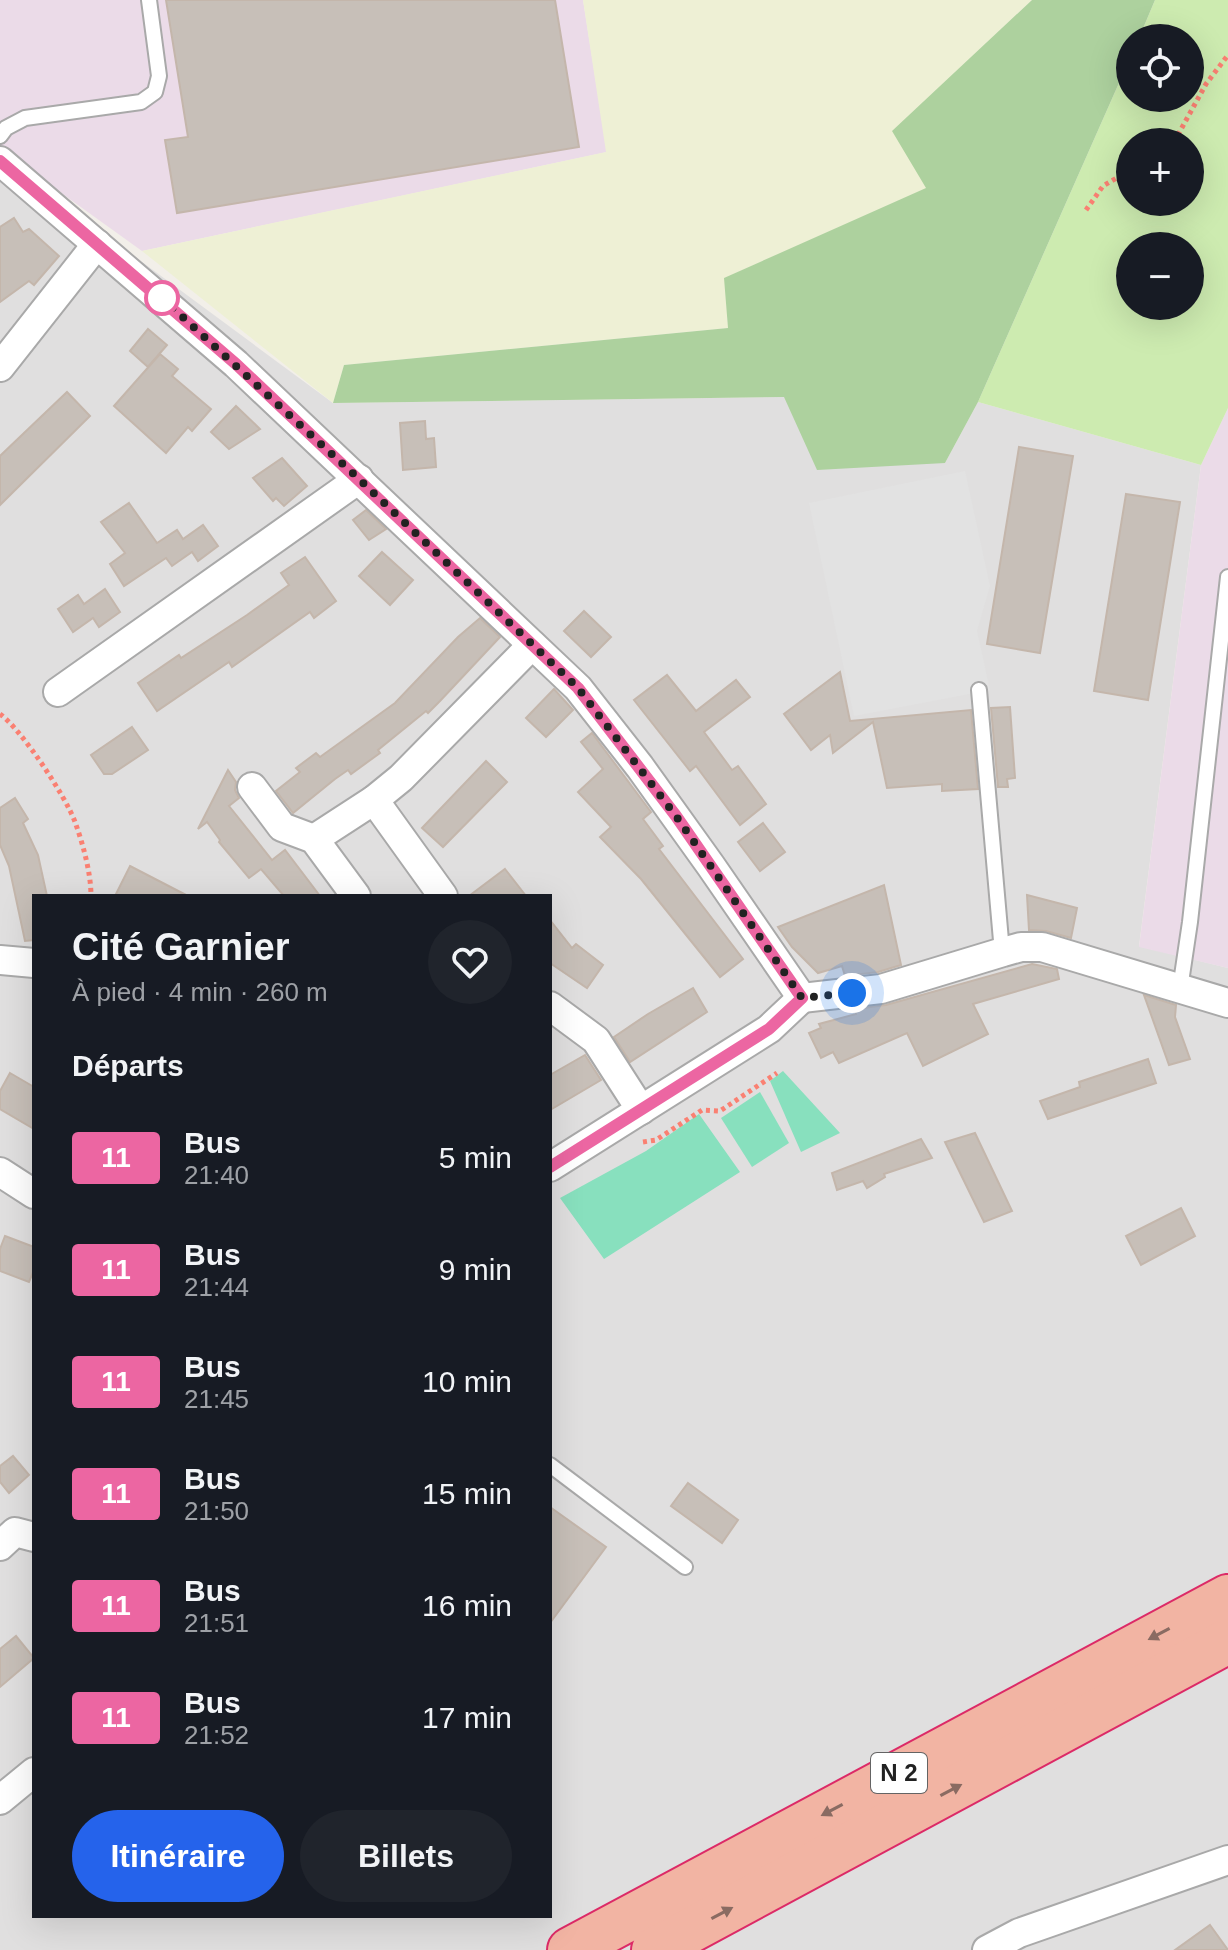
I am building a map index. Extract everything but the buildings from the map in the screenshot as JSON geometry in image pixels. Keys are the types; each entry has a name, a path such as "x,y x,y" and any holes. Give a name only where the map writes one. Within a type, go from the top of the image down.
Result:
{"highway":[{"name":"N 2","path":"570,1950 1228,1597"},
{"name":"N 2","path":"654,1950 1228,1641"}],"street":[{"path":"0,161 217,347 578,688 640,767 802,998"},
{"path":"0,367 97,244"},
{"path":"58,692 359,479"},
{"path":"314,839 374,800 401,778 532,645"},
{"path":"252,787 282,827 314,839 355,894"},
{"path":"374,800 442,894"},
{"path":"552,1166 769,1029 802,998 881,989 1021,947 1042,947 1228,1003"},
{"path":"0,960 32,963"},
{"path":"552,1007 596,1040 641,1110"},
{"path":"0,1172 32,1193"},
{"path":"0,1546 15,1532 32,1536"},
{"path":"0,1800 32,1774"},
{"path":"987,1950 1019,1933 1228,1860"}],"lane":[{"path":"0,136 6,128 25,118 141,102 155,92 159,76 149,0"},
{"path":"1180,989 1228,577"},
{"path":"979,690 1002,952"},
{"path":"552,1467 685,1567"}],"path":[{"path":"1182,128 1206,84 1228,55"},
{"path":"1086,210 1103,186 1116,178"},
{"path":"0,714 50,777 75,821 91,894"},
{"path":"641,1142 656,1140 702,1110 720,1111 777,1073"}],"shaded area":[{"path":"0,0 583,0 607,152 142,251 0,149"},
{"path":"0,157 333,403 785,397 945,463 978,402 1201,465 1139,946 1228,968 1228,1950 0,1950"},
{"path":"1228,408 1228,968 1139,947 1201,465"},
{"path":"965,471 990,586 977,631 990,690 854,716 809,503"}],"green space":[{"path":"583,0 1032,0 893,131 927,188 725,278 728,328 344,365 333,403 142,251 606,152"},
{"path":"1032,0 1155,0 1145,24 1116,24 1116,90 978,402 945,463 817,470 784,397 333,403 344,365 728,328 724,278 926,188 892,131"},
{"path":"1155,0 1228,0 1228,408 1201,465 978,402 1116,90 1116,112 1204,112 1204,24 1145,24"},
{"path":"783,1071 840,1133 801,1152 770,1081"},
{"path":"760,1092 789,1143 752,1167 721,1118"},
{"path":"699,1114 740,1172 604,1259 560,1198 646,1151"}],"bus line":[{"name":"11","path":"0,161 236,364 578,688 676,816 802,998 769,1029 552,1166"}],"route":[{"path":"162,298 359,479 578,688 676,816 802,998 852,993"}]}
